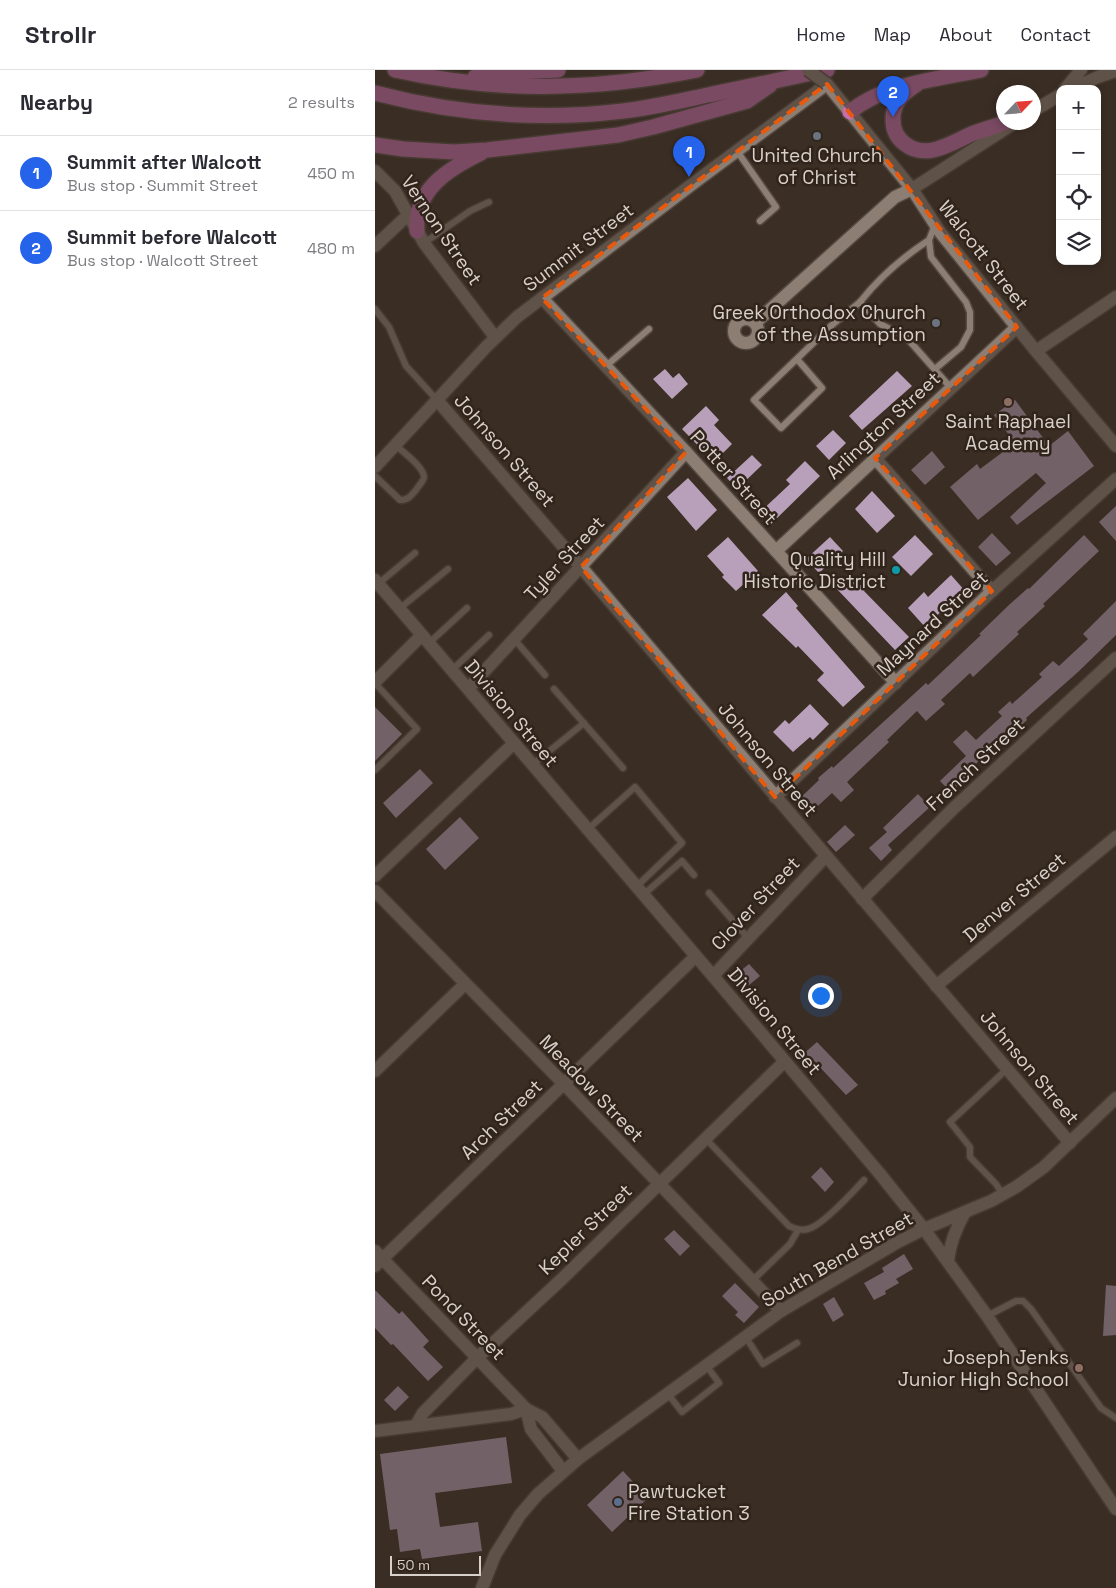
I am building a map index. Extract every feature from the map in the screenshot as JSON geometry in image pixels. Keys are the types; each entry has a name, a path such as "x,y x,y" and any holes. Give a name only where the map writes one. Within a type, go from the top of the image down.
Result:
{"highway":[{"path":"395,70 448,80 498,86 564,87 630,81 697,70"},
{"path":"448,80 516,72 558,70"},
{"path":"851,112 863,102 878,94 981,70"},
{"path":"375,145 420,151 487,150 636,132 747,100 777,81"},
{"path":"375,93 469,111 573,115 646,108 777,81 828,81"},
{"path":"917,84 898,100 893,116 894,127 899,138 915,149 922,151 936,150 996,126"},
{"path":"420,237 416,216 431,187 452,168 487,150"}],"street":[{"name":"Walcott Street","path":"808,70 828,81"},
{"name":"Walcott Street","path":"821,70 851,112 912,189 935,225 1116,446"},
{"path":"1067,85 1081,70"},
{"path":"1080,85 1116,72"},
{"name":"Summit Street","path":"375,467 495,337 542,298 828,81"},
{"path":"1041,106 1056,96"},
{"path":"755,324 895,197 912,189 1004,130"},
{"name":"Vernon Street","path":"375,171 395,191 420,237 495,337"},
{"path":"375,246 408,215"},
{"path":"1036,350 1116,297"},
{"name":"Potter Street","path":"542,298 897,683"},
{"name":"Arlington Street","path":"776,551 1017,327"},
{"name":"Johnson Street","path":"437,400 1070,1143"},
{"name":"Tyler Street","path":"469,688 686,452"},
{"path":"875,458 992,591"},
{"name":"Maynard Street","path":"775,796 897,683 992,591 1116,479"},
{"name":"Division Street","path":"377,582 469,688 513,744 713,976 924,1229 987,1316 1116,1509"},
{"path":"375,682 425,639"},
{"name":"French Street","path":"862,898 955,807 1116,658"},
{"path":"375,876 513,744"},
{"name":"Denver Street","path":"936,986 1116,837"},
{"name":"Clover Street","path":"713,976 825,856"},
{"name":"Meadow Street","path":"375,891 781,1311"},
{"name":"Arch Street","path":"378,1258 695,957"},
{"path":"375,1071 465,984"},
{"name":"Kepler Street","path":"417,1425 423,1413 478,1357 784,1062"},
{"name":"South Bend Street","path":"482,1588 495,1555 519,1515 538,1494 579,1459 781,1311 896,1243 1003,1195 1044,1167 1116,1098"},
{"path":"948,1261 950,1244 955,1229 965,1212"},
{"name":"Pond Street","path":"378,1258 478,1357 526,1409 542,1417 579,1459"},
{"path":"375,1430 511,1414 526,1409"},
{"name":"Pond Street","path":"526,1409 531,1429 563,1472"}],"lane":[{"path":"737,151 776,207 761,221"},
{"path":"420,237 489,202"},
{"path":"935,225 929,240 931,257 966,302 970,312 970,330 961,347 935,369"},
{"path":"797,359 822,388 781,428 754,400 832,325 860,302 871,288 906,256 929,240"},
{"path":"860,302 880,324 906,337 951,388"},
{"path":"375,309 389,327 406,366 437,400"},
{"path":"606,366 649,329"},
{"path":"375,476 400,500 409,498 424,478 424,474 418,465 395,445"},
{"path":"377,582 415,553"},
{"path":"399,609 448,568"},
{"path":"425,639 467,608"},
{"path":"452,670 489,635"},
{"path":"514,639 545,675"},
{"path":"375,682 417,729 375,770"},
{"path":"554,688 623,768"},
{"path":"532,765 584,723"},
{"path":"587,830 635,787 682,843 639,891"},
{"path":"639,891 681,861 694,875"},
{"path":"709,894 748,938"},
{"path":"1003,1195 970,1157 970,1147 950,1122 1007,1068"},
{"path":"705,1139 789,1226 799,1230 809,1229 826,1217 864,1180"},
{"path":"753,1281 790,1244 799,1230"},
{"path":"987,1316 1016,1301 1023,1302 1031,1309 1101,1408 1116,1418"},
{"path":"745,1336 763,1364 797,1343"},
{"path":"668,1394 682,1412 719,1383 706,1365"}],"highlighted area":[{"path":"827,84 1017,327 875,458 992,591 775,797 581,567 686,452 542,298"}],"building":[{"path":"665,369 673,378 679,373 688,384 672,399 653,379"},
{"path":"897,371 912,386 862,430 849,416"},
{"path":"1015,400 1049,446 1068,431 1094,466 1017,525 1010,517 1046,483 1036,473 978,520 950,487 977,464 980,469 1015,443 994,415"},
{"path":"706,406 719,420 714,425 732,444 714,462 682,429"},
{"path":"833,430 846,443 829,460 816,446"},
{"path":"932,451 945,467 925,485 911,470"},
{"path":"752,455 762,465 737,489 727,478"},
{"path":"805,461 820,476 770,525 759,513 790,484 786,480"},
{"path":"688,478 717,510 696,531 667,497"},
{"path":"872,491 895,516 877,533 855,509"},
{"path":"1116,506 1116,541 1099,522"},
{"path":"992,533 1011,553 996,566 978,547"},
{"path":"915,535 933,554 911,576 892,557"},
{"path":"1084,535 1099,551 1043,604 1045,606 1017,632 1019,634 973,677 970,673 941,700 945,704 926,721 917,711 887,740 889,742 847,782 854,790 841,802 832,793 808,815 796,802 819,780 818,778 832,766 833,768 926,683 928,685 981,635 979,634 1010,604 1029,589"},
{"path":"728,537 758,571 736,591 722,577 724,575 707,556"},
{"path":"830,537 843,551 819,573 806,559"},
{"path":"849,573 909,637 895,650 835,587"},
{"path":"951,575 966,592 950,607 948,605 925,627 908,608 924,592 928,597"},
{"path":"786,592 798,606 796,608 865,687 843,707 817,680 824,673 798,646 796,648 762,615"},
{"path":"1116,601 1116,635 1026,718 1027,720 1016,730 1013,727 969,770 972,773 951,792 940,781 966,756 953,742 966,730 976,740 1002,716 998,712 1010,701 1012,704 1042,677 1039,674 1053,661 1059,666 1088,639 1083,634"},
{"path":"810,704 829,724 813,740 810,737 793,752 773,732 785,720 789,724"},
{"path":"375,707 402,734 375,761"},
{"path":"420,769 433,783 396,818 383,803"},
{"path":"918,794 930,807 888,845 892,850 881,861 869,848 887,832 883,828"},
{"path":"460,817 479,838 445,870 426,849"},
{"path":"845,825 855,835 836,852 827,842"},
{"path":"749,964 760,976 743,990 733,977"},
{"path":"817,1042 858,1085 846,1095 816,1063 811,1067 801,1056"},
{"path":"821,1167 834,1182 825,1192 811,1177"},
{"path":"674,1230 690,1246 680,1256 664,1239"},
{"path":"904,1254 913,1269 896,1279 899,1283 885,1291 886,1294 874,1300 864,1283 884,1272 882,1268"},
{"path":"735,1283 759,1307 744,1323 735,1315 738,1312 722,1296"},
{"path":"1106,1285 1116,1286 1116,1335 1103,1336"},
{"path":"375,1290 399,1314 402,1311 429,1341 423,1347 443,1367 428,1381 375,1328"},
{"path":"834,1297 844,1315 833,1322 823,1304"},
{"path":"398,1386 409,1397 395,1411 384,1400"},
{"path":"506,1437 512,1483 435,1493 440,1527 478,1522 482,1551 422,1559 420,1549 400,1552 397,1529 390,1530 380,1454"},
{"name":"Pawtucket Fire Station 3","path":"623,1471 648,1498 612,1532 587,1505"}],"place":[{"name":"Summit before Walcott","path":"893,117"},
{"name":"United Church of Christ","path":"817,136"},
{"name":"Summit after Walcott","path":"689,177"},
{"name":"Greek Orthodox Church of the Assumption","path":"936,323"},
{"name":"Saint Raphael Academy","path":"1008,402"},
{"name":"Quality Hill Historic District","path":"896,570"},
{"name":"Joseph Jenks Junior High School","path":"1079,1368"},
{"name":"Pawtucket Fire Station 3","path":"618,1502"}]}
